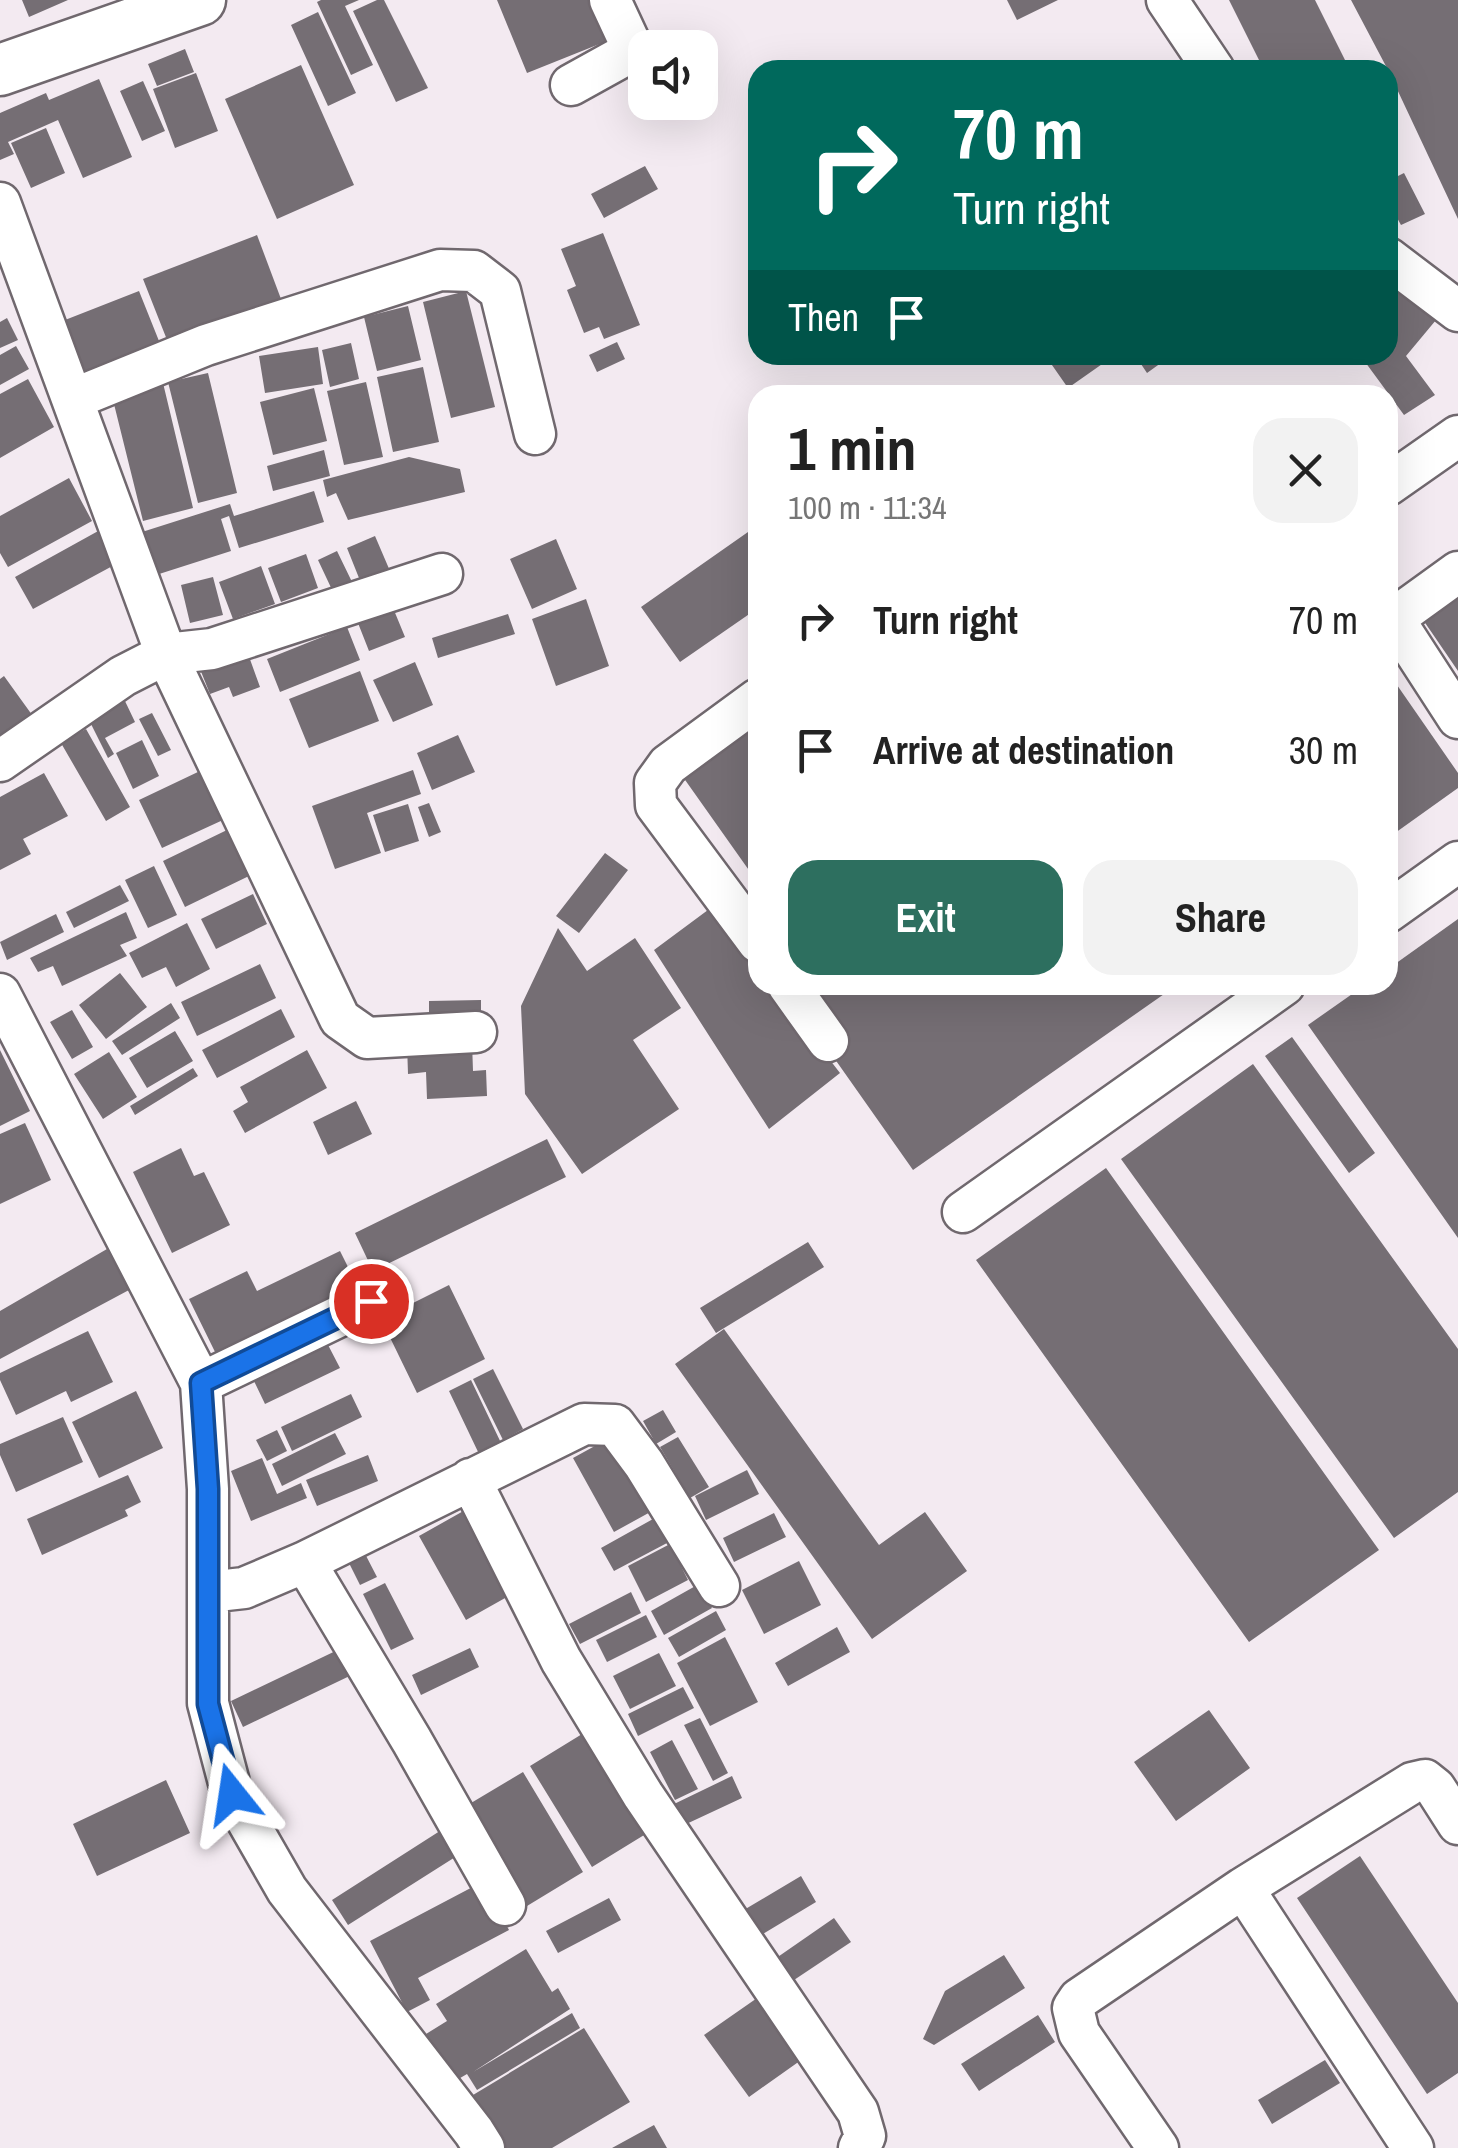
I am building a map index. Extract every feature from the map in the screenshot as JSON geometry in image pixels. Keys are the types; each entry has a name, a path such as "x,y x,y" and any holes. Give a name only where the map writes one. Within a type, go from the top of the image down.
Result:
{"main road":[{"path":"0,70 200,0"}],"street":[{"path":"571,85 627,54 630,43 610,0"},
{"path":"1167,0 1207,60"},
{"path":"0,203 166,654 340,1020 368,1038 476,1032"},
{"path":"1398,266 1458,311"},
{"path":"73,399 206,346 440,270 474,271 500,291 535,434"},
{"path":"1398,478 1458,436"},
{"path":"1398,610 1458,572"},
{"path":"0,762 123,676 166,654 212,649 442,574"},
{"path":"1398,627 1458,718"},
{"path":"748,706 668,765 655,783 656,805 748,929"},
{"path":"1398,905 1458,862"},
{"path":"795,995 828,1041"},
{"path":"963,1212 1270,995"},
{"path":"3,1006 201,1383 208,1489 208,1704 232,1794 287,1890 484,2148"},
{"path":"201,1383 371,1301"},
{"path":"208,1592 244,1588 305,1562 584,1424 615,1425 644,1464 719,1586"},
{"path":"470,1479 561,1660 643,1796 858,2112 865,2136 860,2148"},
{"path":"305,1562 505,1905"},
{"path":"1158,2148 1079,2033 1074,2008 1079,1999 1243,1888 1412,1782 1425,1780 1435,1788 1458,1824"},
{"path":"1243,1888 1413,2148"}],"building":[{"path":"22,0 68,0 29,17"},
{"path":"359,0 345,6 373,65 351,75 317,2"},
{"path":"384,0 428,88 396,102 353,11"},
{"path":"497,0 596,0 612,39 527,73"},
{"path":"1007,0 1058,0 1017,20"},
{"path":"1229,0 1315,0 1345,60 1259,60"},
{"path":"1351,0 1458,0 1458,219 1398,91 1398,60 1383,60"},
{"path":"318,12 356,93 328,106 291,25"},
{"path":"185,49 194,72 157,86 148,64"},
{"path":"301,65 354,185 277,219 225,99"},
{"path":"196,73 218,131 175,148 153,89"},
{"path":"99,79 132,157 83,178 58,120 8,142 14,154 0,160 0,113 46,93 49,100"},
{"path":"143,81 165,131 142,141 120,91"},
{"path":"46,128 65,173 31,188 11,143"},
{"path":"645,166 658,189 604,218 591,194"},
{"path":"1404,173 1425,214 1401,225 1398,220 1398,176"},
{"path":"603,233 640,325 604,339 599,327 584,333 567,290 576,286 561,249"},
{"path":"257,235 284,307 171,350 143,279"},
{"path":"1398,289 1436,320 1406,356 1435,395 1404,415 1398,407 1398,385 1382,385 1367,365 1398,365"},
{"path":"139,291 161,346 87,376 65,320"},
{"path":"466,291 495,407 451,418 423,302"},
{"path":"408,306 421,360 377,371 364,317"},
{"path":"7,318 18,340 0,348 0,322"},
{"path":"617,342 625,359 597,372 589,355"},
{"path":"351,343 359,379 330,387 322,350"},
{"path":"16,346 29,369 0,385 0,355"},
{"path":"318,347 323,384 265,393 259,356"},
{"path":"1052,365 1101,365 1072,385 1066,385"},
{"path":"1142,365 1158,365 1147,373"},
{"path":"423,367 439,442 393,452 377,377"},
{"path":"208,373 237,493 198,503 168,382"},
{"path":"28,379 54,427 0,458 0,394"},
{"path":"366,382 383,457 344,465 327,391"},
{"path":"163,383 193,508 143,521 112,396"},
{"path":"314,388 327,441 273,455 260,402"},
{"path":"324,450 330,476 273,491 267,466"},
{"path":"409,457 460,469 465,492 348,520 336,493 327,497 323,480"},
{"path":"69,478 92,521 8,567 0,553 0,516"},
{"path":"314,491 324,522 239,548 229,516 221,519 231,551 156,575 142,532 230,504 234,516"},
{"path":"100,530 118,563 33,609 15,577"},
{"path":"748,532 748,615 680,662 641,607"},
{"path":"375,536 390,571 361,583 347,548"},
{"path":"556,539 577,589 532,609 510,559"},
{"path":"337,551 353,584 334,594 318,560"},
{"path":"306,554 318,588 281,602 268,568"},
{"path":"261,566 275,604 233,619 219,582"},
{"path":"213,577 223,615 190,623 181,585"},
{"path":"1458,582 1458,671 1417,611"},
{"path":"586,599 609,666 556,686 532,619"},
{"path":"391,603 405,637 369,651 356,618"},
{"path":"508,614 515,634 438,658 432,638"},
{"path":"347,627 360,660 280,692 267,659"},
{"path":"247,651 260,687 233,697 229,687 210,694 200,669"},
{"path":"415,662 433,705 393,722 373,680"},
{"path":"360,671 379,721 309,748 289,699"},
{"path":"4,676 35,719 0,744 0,679"},
{"path":"1398,686 1458,773 1458,788 1398,831"},
{"path":"124,699 135,722 105,738 114,754 108,758 88,718"},
{"path":"152,713 171,750 158,756 139,719"},
{"path":"86,729 130,807 106,821 61,743"},
{"path":"748,732 748,869 683,777"},
{"path":"458,735 475,772 432,790 417,753"},
{"path":"142,740 159,776 133,789 116,753"},
{"path":"413,770 421,794 367,813 381,853 335,869 312,806"},
{"path":"200,771 223,820 162,848 139,800"},
{"path":"44,773 68,816 23,839 31,854 0,870 0,797"},
{"path":"429,803 441,832 429,837 418,807"},
{"path":"408,804 419,841 385,852 373,815"},
{"path":"227,830 249,876 185,907 163,861"},
{"path":"605,853 628,870 579,933 556,916"},
{"path":"154,866 177,915 148,928 125,880"},
{"path":"120,885 129,901 74,928 66,912"},
{"path":"253,894 267,924 216,949 201,919"},
{"path":"712,907 748,953 748,995 780,995 840,1073 769,1129 654,950"},
{"path":"126,912 137,938 120,945 127,956 62,986 53,966 38,972 30,958"},
{"path":"56,914 64,932 7,960 0,942"},
{"path":"1458,919 1458,1238 1308,1025 1351,995 1398,995 1398,962"},
{"path":"187,923 210,969 176,987 166,967 142,978 129,953"},
{"path":"558,928 587,971 635,938 681,1008 633,1040 679,1109 582,1174 525,1094 521,1006"},
{"path":"260,964 276,998 197,1036 181,1002"},
{"path":"120,973 147,1007 106,1039 79,1005"},
{"path":"816,995 1163,995 913,1170 832,1055 850,1043"},
{"path":"481,1000 481,1016 429,1017 429,1001"},
{"path":"171,1003 180,1018 122,1055 112,1041"},
{"path":"281,1009 295,1037 217,1078 202,1050"},
{"path":"72,1010 93,1047 72,1059 50,1022"},
{"path":"175,1031 193,1061 147,1088 129,1058"},
{"path":"1292,1037 1375,1153 1349,1173 1265,1056"},
{"path":"472,1042 473,1071 486,1070 487,1096 427,1099 426,1072 408,1074 407,1044"},
{"path":"0,1050 30,1111 0,1126"},
{"path":"307,1050 327,1088 245,1133 233,1111 248,1102 240,1087"},
{"path":"109,1052 137,1097 103,1119 74,1074"},
{"path":"1253,1064 1458,1349 1458,1492 1394,1538 1121,1159"},
{"path":"193,1068 198,1076 135,1115 130,1106"},
{"path":"356,1101 372,1134 328,1155 313,1122"},
{"path":"25,1123 51,1180 0,1204 0,1134"},
{"path":"547,1139 566,1177 373,1271 355,1233"},
{"path":"181,1148 194,1176 204,1172 230,1225 172,1253 133,1172"},
{"path":"1106,1168 1379,1550 1249,1642 976,1260"},
{"path":"808,1242 824,1267 716,1333 700,1308"},
{"path":"107,1249 129,1290 0,1359 0,1311"},
{"path":"340,1251 358,1287 217,1356 189,1299 247,1271 257,1291"},
{"path":"449,1285 485,1359 417,1393 381,1319"},
{"path":"724,1329 879,1545 925,1512 967,1571 872,1639 675,1364"},
{"path":"88,1331 113,1382 71,1402 66,1391 16,1415 0,1373"},
{"path":"327,1343 340,1368 265,1404 253,1379"},
{"path":"493,1369 523,1429 503,1440 473,1379"},
{"path":"471,1380 502,1445 480,1456 449,1391"},
{"path":"136,1391 163,1448 99,1478 72,1422"},
{"path":"351,1394 362,1417 292,1451 281,1427"},
{"path":"663,1410 676,1432 656,1444 643,1421"},
{"path":"63,1417 83,1462 16,1492 0,1455 0,1444"},
{"path":"277,1430 287,1451 267,1461 256,1440"},
{"path":"335,1433 346,1454 282,1486 272,1464"},
{"path":"613,1436 654,1510 614,1532 573,1458"},
{"path":"678,1437 709,1487 690,1498 660,1447"},
{"path":"368,1455 378,1481 317,1506 306,1480"},
{"path":"262,1458 277,1494 301,1483 307,1498 251,1521 231,1471"},
{"path":"747,1470 759,1494 706,1520 695,1496"},
{"path":"128,1475 141,1502 125,1510 128,1516 42,1555 27,1519"},
{"path":"467,1509 514,1593 466,1620 419,1536"},
{"path":"774,1513 786,1537 734,1562 723,1538"},
{"path":"653,1519 667,1543 614,1571 601,1548"},
{"path":"670,1544 688,1580 646,1602 628,1566"},
{"path":"362,1548 377,1577 360,1585 346,1557"},
{"path":"799,1561 821,1605 764,1634 742,1590"},
{"path":"385,1583 414,1639 391,1650 363,1594"},
{"path":"699,1584 712,1608 664,1635 651,1611"},
{"path":"631,1592 641,1613 580,1644 569,1624"},
{"path":"716,1611 726,1630 679,1657 668,1638"},
{"path":"646,1615 657,1637 607,1662 596,1640"},
{"path":"837,1627 850,1652 788,1686 775,1663"},
{"path":"725,1637 758,1702 710,1726 677,1663"},
{"path":"346,1646 358,1672 243,1727 231,1701"},
{"path":"470,1648 479,1667 421,1695 412,1675"},
{"path":"659,1653 676,1686 630,1709 613,1676"},
{"path":"683,1687 694,1708 638,1736 628,1714"},
{"path":"1209,1710 1250,1768 1176,1821 1134,1762"},
{"path":"700,1718 728,1773 713,1781 684,1725"},
{"path":"587,1731 649,1832 592,1867 530,1766"},
{"path":"672,1740 698,1789 675,1800 650,1752"},
{"path":"523,1772 583,1872 527,1906 466,1806"},
{"path":"732,1776 742,1798 682,1826 672,1805"},
{"path":"166,1780 190,1833 97,1876 73,1824"},
{"path":"443,1829 460,1854 348,1925 332,1900"},
{"path":"1360,1856 1458,2003 1458,2073 1427,2094 1297,1898"},
{"path":"801,1876 816,1902 748,1943 732,1917"},
{"path":"484,1881 509,1930 418,1978 430,2000 407,2012 370,1941"},
{"path":"609,1898 621,1920 558,1953 546,1931"},
{"path":"834,1918 851,1942 788,1984 772,1961"},
{"path":"526,1949 552,1992 558,1988 570,2009 473,2072 572,2013 580,2028 477,2090 467,2074 455,2081 426,2034 447,2021 436,2004"},
{"path":"1004,1955 1025,1988 934,2045 923,2039 945,1991"},
{"path":"760,1996 804,2058 749,2097 704,2035"},
{"path":"1038,2015 1055,2042 979,2091 961,2064"},
{"path":"584,2028 630,2102 552,2148 499,2148 468,2098"},
{"path":"1325,2060 1340,2083 1272,2124 1258,2100"},
{"path":"654,2125 667,2148 612,2148"}],"route":[{"path":"232,1794 208,1704 208,1489 201,1383 371,1301"}]}
